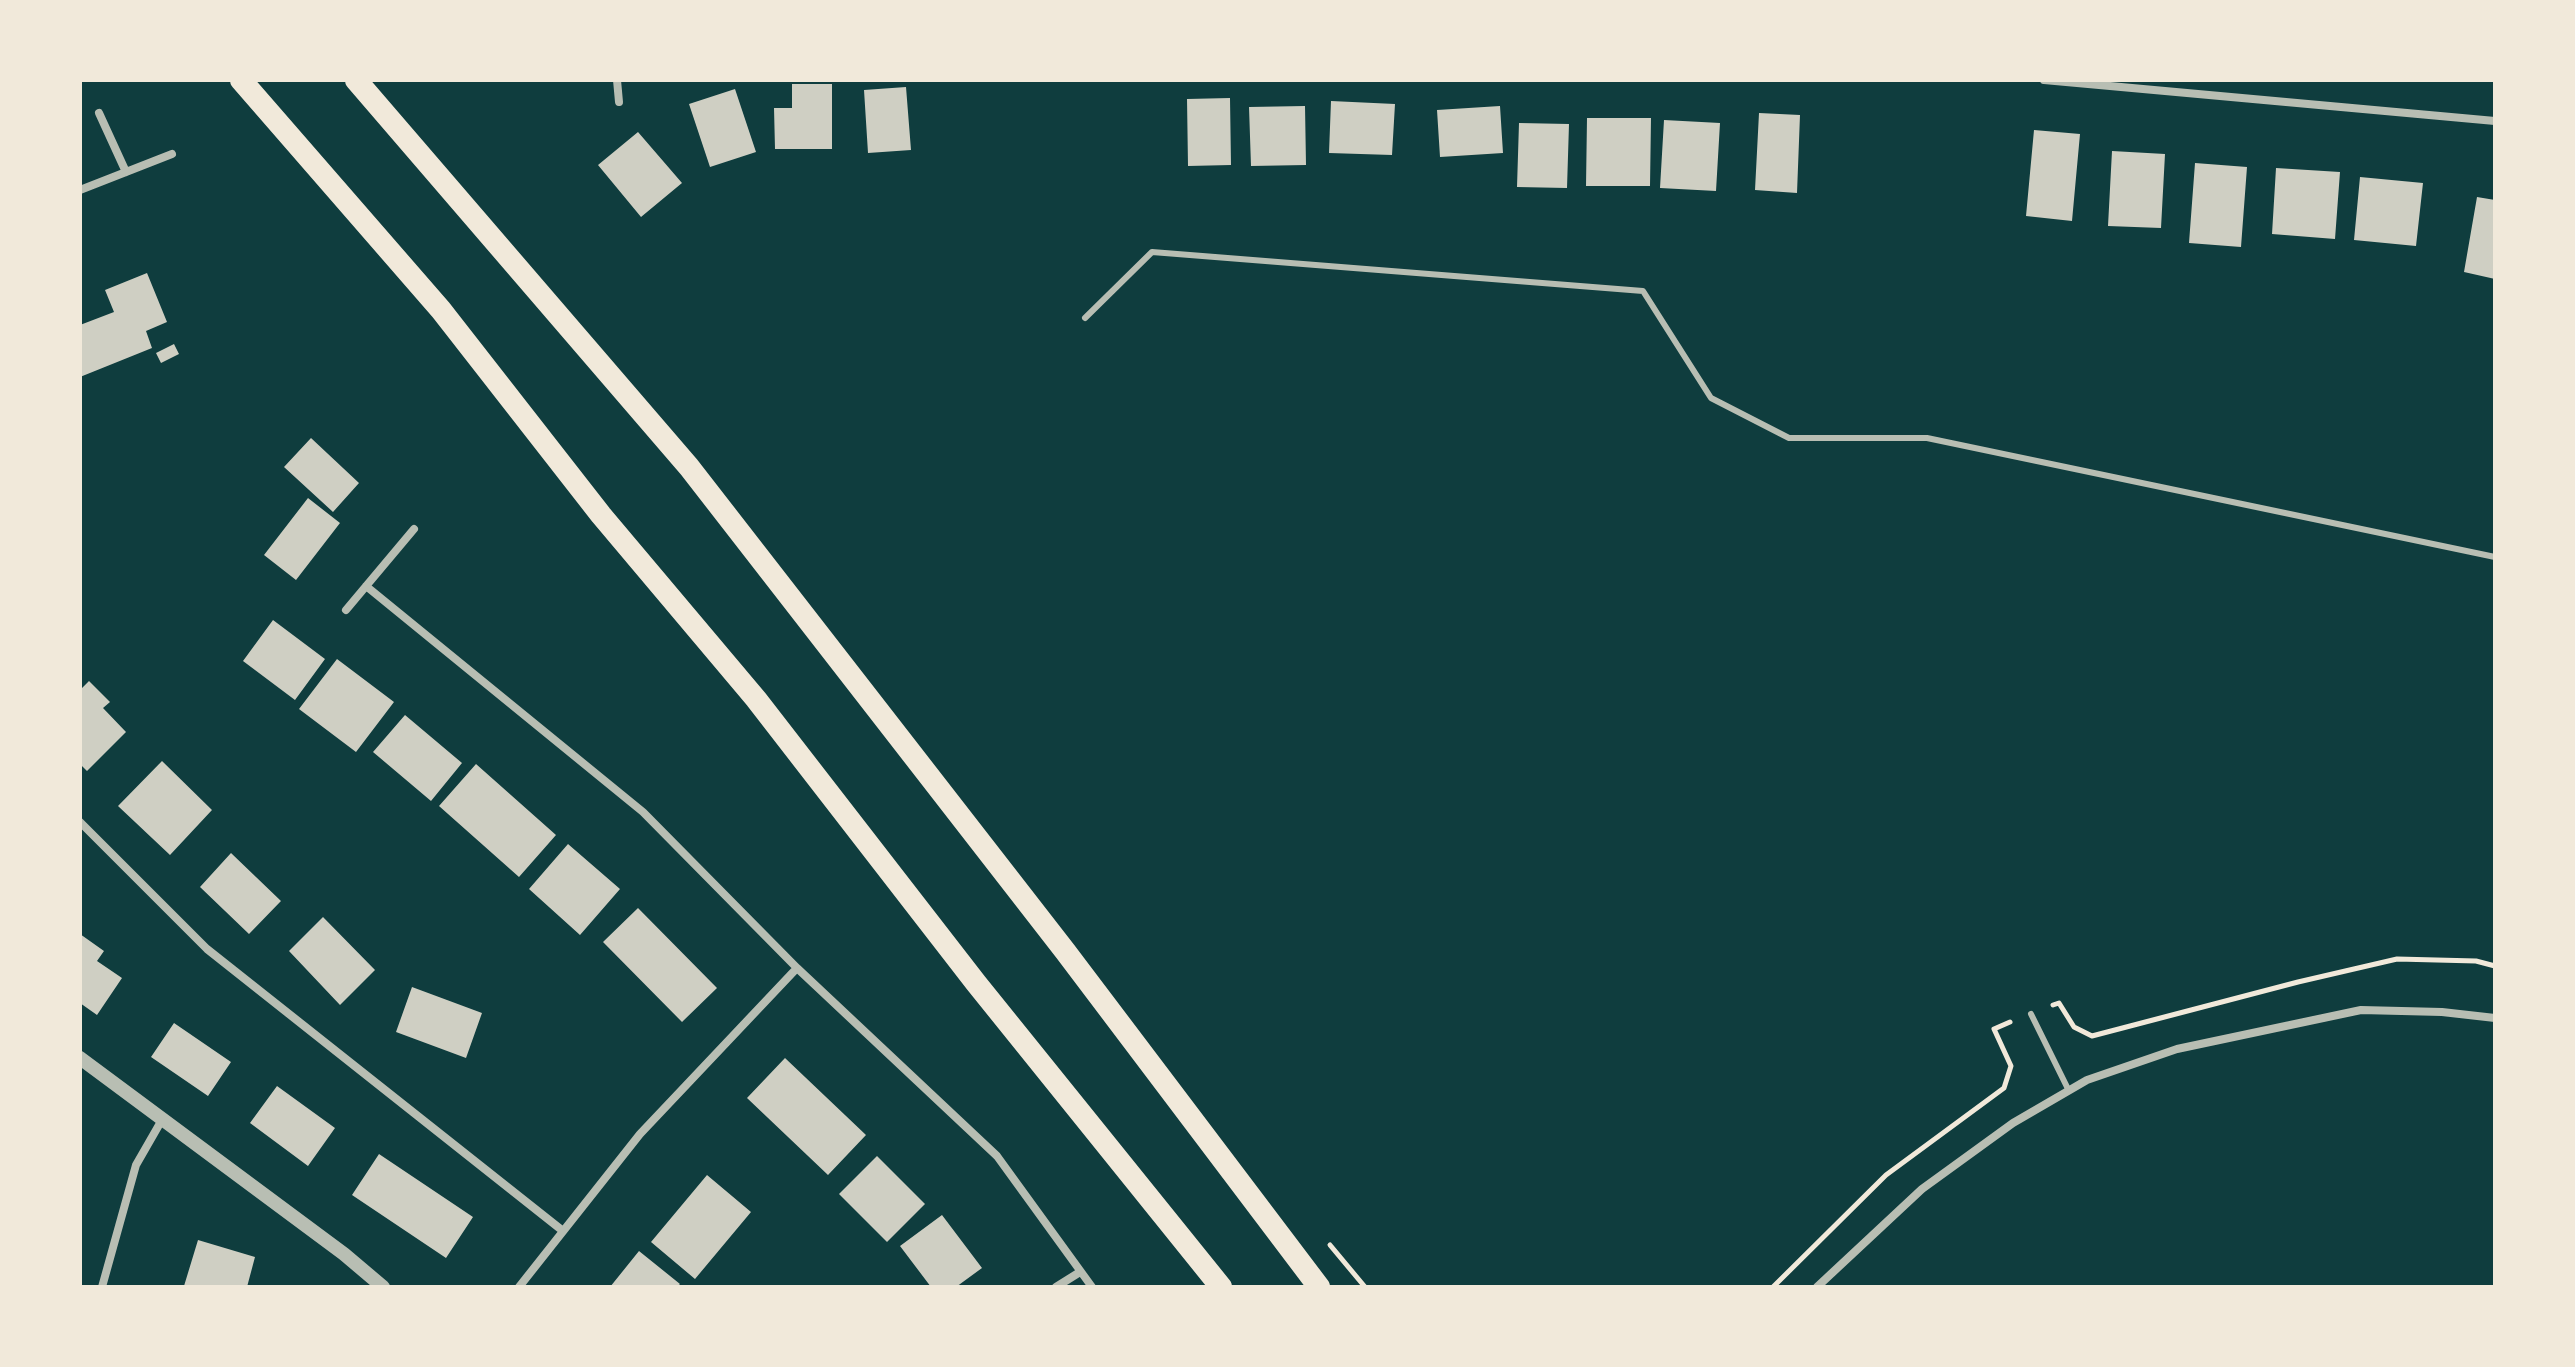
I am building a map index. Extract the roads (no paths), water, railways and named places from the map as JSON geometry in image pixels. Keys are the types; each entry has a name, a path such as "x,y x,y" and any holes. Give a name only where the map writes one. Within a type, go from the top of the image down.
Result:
{"highway":[{"path":"241,80 441,310 601,515 756,699 976,983 1221,1287"},
{"path":"356,80 689,467 1065,951 1319,1287"}],"street":[{"path":"617,80 619,102"},
{"path":"2044,80 2495,121"},
{"path":"99,113 126,172"},
{"path":"80,190 172,154"},
{"path":"346,610 414,529"},
{"path":"366,586 643,812 797,968 997,1156 1092,1287"},
{"path":"80,822 207,949 563,1231"},
{"path":"519,1287 640,1134 797,968"},
{"path":"1817,1287 1922,1189 2013,1123 2087,1080 2177,1049 2361,1010 2442,1012 2495,1018"},
{"path":"80,1058 163,1117 383,1287"},
{"path":"102,1287 136,1165 163,1117"},
{"path":"1056,1287 1080,1272"}],"lane":[{"path":"1085,318 1152,252 1643,291 1711,398 1789,438 1927,438 2495,557"},
{"path":"2031,1014 2069,1091"}]}
